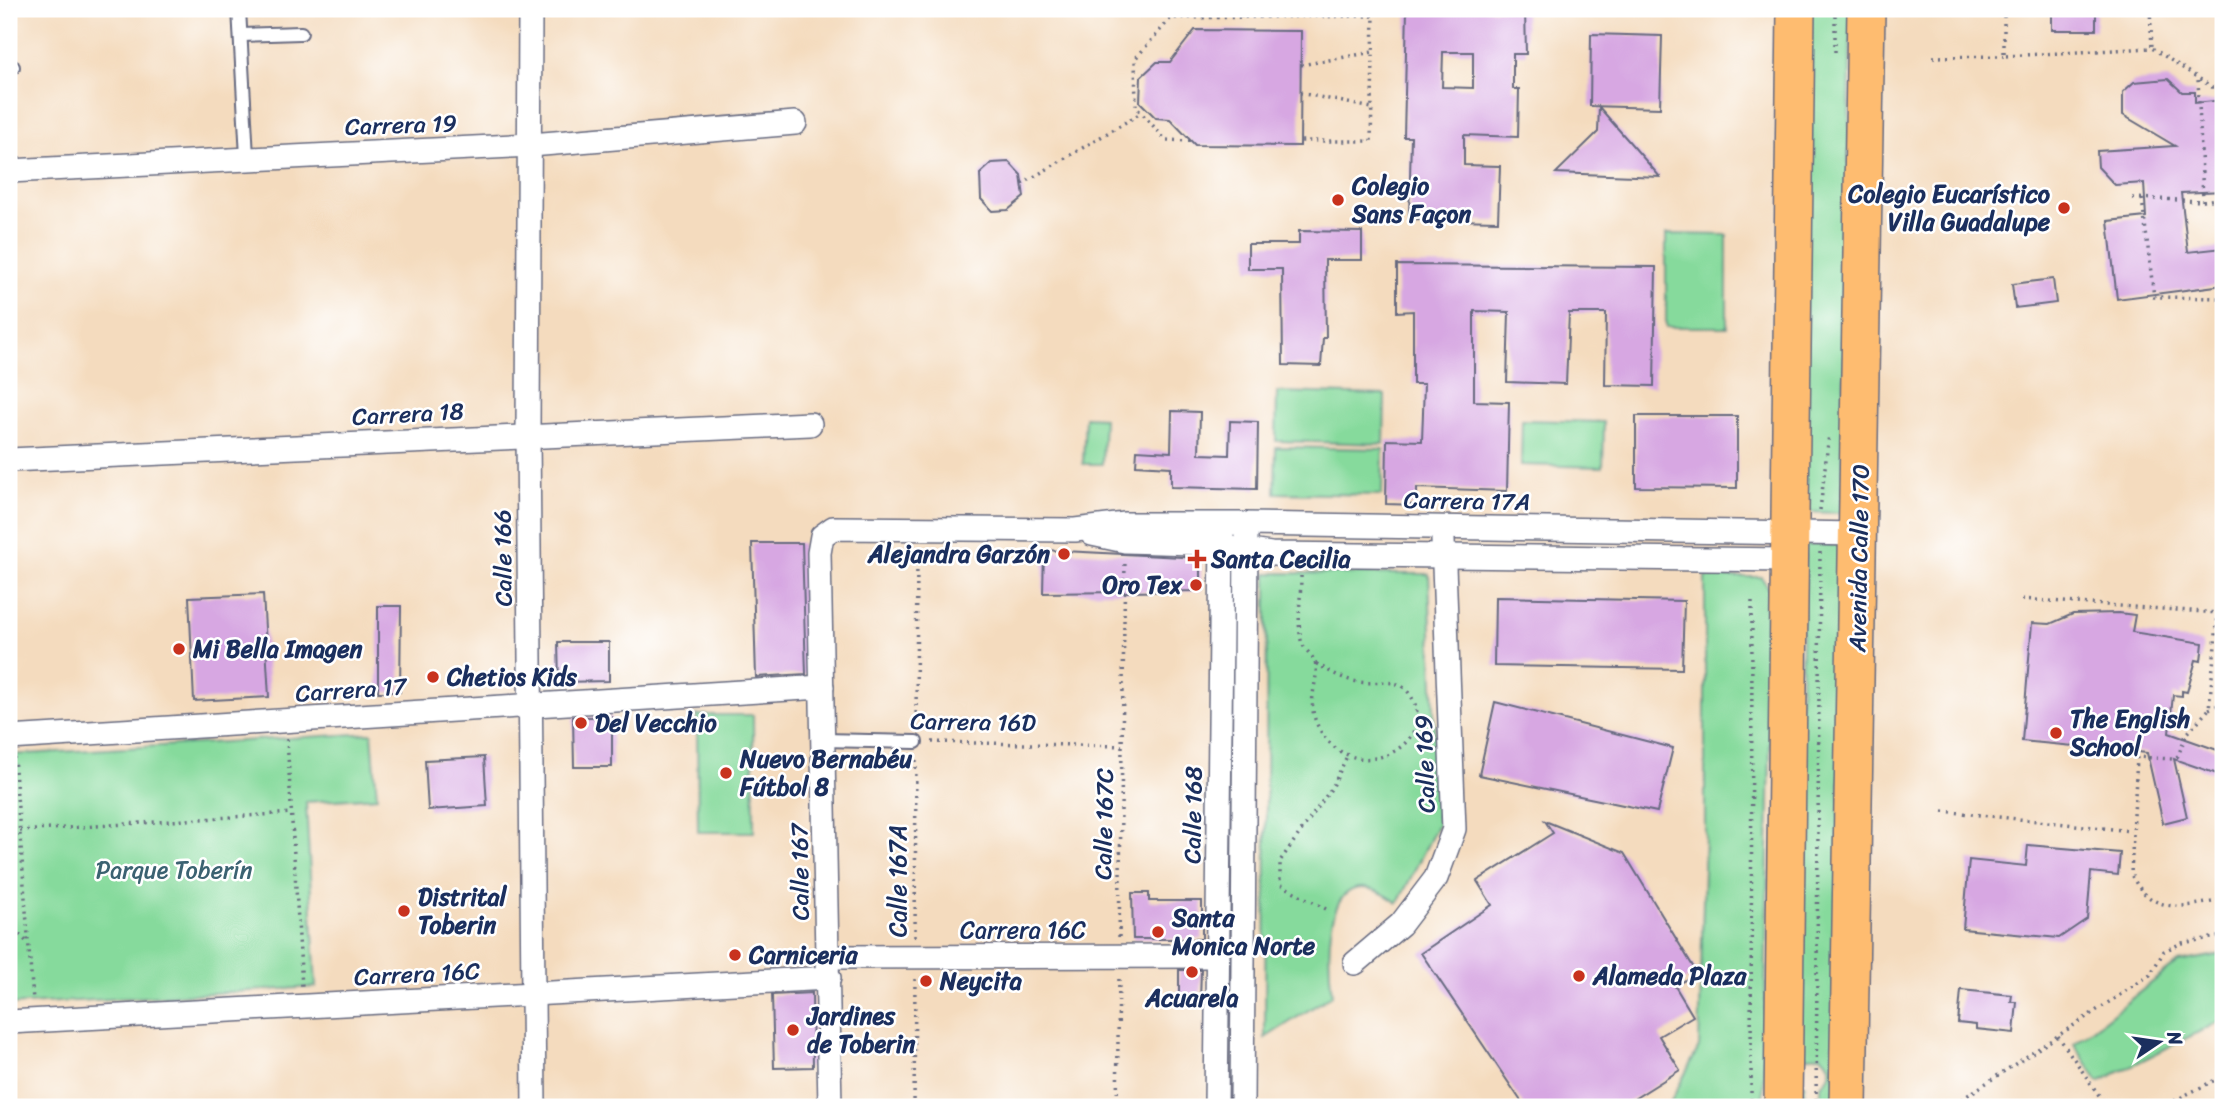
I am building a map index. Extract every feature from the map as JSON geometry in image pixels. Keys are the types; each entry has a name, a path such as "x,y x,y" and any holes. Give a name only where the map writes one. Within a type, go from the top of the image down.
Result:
{"main road":[{"path":"1783,1107 1796,9"},
{"name":"Avenida Calle 170","path":"1848,1107 1866,9"}],"street":[{"name":"Calle 166","path":"530,9 528,434 534,1107"},
{"name":"Carrera 19","path":"9,171 247,157 531,145 795,124"},
{"name":"Carrera 18","path":"9,460 528,434 810,424"},
{"name":"Carrera 17A","path":"846,526 1075,530 1125,524 1443,527 1789,546"},
{"name":"Calle 168","path":"1216,1107 1222,547 1234,524"},
{"name":"Calle 168","path":"1234,524 1245,550 1242,1107"},
{"name":"Calle 167","path":"830,1107 819,553 822,536 833,528 846,526"},
{"name":"Calle 169","path":"1355,963 1401,924 1436,878 1454,829 1443,527"},
{"name":"Carrera 17A","path":"1075,530 1125,541 1222,547 1272,554 1443,556 1789,546 1859,534"},
{"name":"Carrera 17","path":"11,743 821,687"},
{"name":"Carrera 16C","path":"9,1022 533,993 828,967 915,956 1218,956"}],"lane":[{"path":"239,9 247,157"},
{"path":"242,35 301,33"},
{"name":"Carrera 16D","path":"823,740 916,742"}],"path":[{"path":"1241,9 1241,17"},
{"path":"2004,9 2004,55"},
{"path":"2150,9 2152,48"},
{"path":"1190,141 1166,140 1136,107 1135,58 1171,18 1374,16 1371,141 1300,141"},
{"path":"1933,57 2152,48 2212,87 2223,86"},
{"path":"1301,65 1373,52"},
{"path":"2198,78 2203,201"},
{"path":"1300,93 1372,108"},
{"path":"1022,184 1141,113"},
{"path":"2133,198 2203,201 2223,198"},
{"path":"2142,199 2154,297 2223,298"},
{"name":"Calle 167A","path":"914,1107 917,528"},
{"name":"Calle 167C","path":"1116,1107 1125,541"},
{"path":"1301,575 1301,640 1315,663 1336,676 1360,682 1386,681 1408,692 1414,704 1415,721 1411,738 1395,754 1372,758 1347,756 1331,745 1313,713 1311,696 1315,663"},
{"path":"2022,599 2215,611 2220,616 2209,709"},
{"path":"1751,1107 1752,600"},
{"path":"2223,703 2209,709 2186,735 2175,758 2137,757 2131,831 2131,874 2137,887 2151,901 2169,906 2192,906 2223,900"},
{"path":"287,730 302,992"},
{"name":"Carrera 16D","path":"916,742 1122,746"},
{"path":"11,743 33,1006"},
{"path":"1326,909 1280,884 1280,861 1333,786 1347,756"},
{"path":"1943,811 2131,831"},
{"path":"20,831 292,813"},
{"path":"9,925 29,943"},
{"path":"1950,1107 2150,975 2164,951 2182,943 2223,936"},
{"path":"2058,1036 2107,1107"},
{"path":"1816,1051 1816,1107"},
{"path":"2162,1107 2223,1076"}],"green space":[{"path":"1805,9 1851,9 1842,513 1803,512"},
{"path":"1666,234 1727,235 1727,327 1666,327"},
{"path":"1277,392 1385,395 1384,444 1276,441"},
{"path":"1085,417 1104,418 1102,464 1083,464"},
{"path":"1522,420 1604,422 1603,467 1521,465"},
{"path":"1276,447 1383,449 1382,495 1275,493"},
{"path":"1804,545 1843,545 1835,1107 1821,1107 1821,1085 1830,1075 1830,1065 1821,1055 1801,1057 1797,1078 1805,1085 1805,1107 1792,1107"},
{"path":"1267,573 1429,574 1438,824 1398,903 1374,890 1356,889 1343,897 1335,912 1331,932 1329,954 1332,995 1265,1038"},
{"path":"1705,577 1761,577 1773,594 1763,1107 1668,1107 1699,1047 1705,832"},
{"name":"Nuevo Bernabéu Fútbol 8","path":"697,715 753,715 754,832 698,832"},
{"name":"Parque Toberín","path":"372,733 377,797 306,802 316,987 9,1005 9,755"},
{"path":"2223,954 2223,1020 2099,1082 2074,1044 2178,962"}],"building":[{"path":"1407,9 1525,9 1526,54 1513,54 1513,89 1519,89 1518,137 1464,135 1464,165 1500,166 1498,221 1409,219 1411,137 1404,137","holes":["1443,52 1473,52 1473,88 1442,87"]},
{"path":"2052,9 2096,9 2096,30 2052,30"},
{"path":"1195,30 1301,31 1300,146 1195,145 1170,119 1156,118 1140,102 1141,77 1157,62 1170,62"},
{"path":"1591,34 1662,36 1660,108 1590,106"},
{"path":"2168,79 2182,92 2195,92 2195,103 2223,100 2223,191 2181,193 2188,252 2223,248 2223,285 2117,299 2108,221 2146,217 2144,183 2115,185 2098,167 2097,151 2175,146 2123,115 2123,92 2134,82"},
{"path":"1599,107 1660,177 1556,173 1598,132"},
{"path":"1009,162 1021,175 1024,197 1008,210 992,211 981,199 980,174 992,163"},
{"path":"1299,231 1362,232 1362,260 1325,260 1326,338 1323,338 1321,366 1283,365 1282,269 1248,269 1248,244 1299,244"},
{"path":"1397,265 1656,267 1654,386 1605,385 1606,313 1569,313 1566,384 1507,382 1509,312 1474,311 1474,401 1509,402 1507,491 1417,488 1417,505 1386,504 1387,440 1422,441 1424,384 1413,384 1413,311 1397,312"},
{"path":"2053,279 2056,303 2015,308 2012,284"},
{"path":"1172,411 1200,412 1199,454 1229,455 1230,421 1258,422 1257,489 1171,487 1171,467 1136,465 1137,450 1171,452"},
{"path":"1636,416 1737,416 1737,488 1636,487"},
{"path":"752,543 802,543 806,674 756,677"},
{"path":"1044,550 1201,558 1201,591 1043,593"},
{"path":"263,594 269,697 194,701 189,597"},
{"path":"1495,597 1684,601 1682,669 1494,666"},
{"path":"378,606 401,606 400,692 378,692"},
{"path":"2073,614 2135,615 2132,632 2203,643 2201,661 2196,660 2187,692 2182,691 2182,696 2173,695 2169,733 2223,752 2223,776 2174,759 2187,817 2163,823 2147,753 2022,741 2032,623 2050,624"},
{"path":"558,642 609,642 609,681 559,682"},
{"path":"1495,702 1673,748 1657,812 1479,775"},
{"path":"573,717 612,717 612,767 574,767"},
{"path":"484,757 487,806 428,810 425,760"},
{"path":"1545,821 1624,853 1697,973 1675,986 1693,1016 1659,1036 1680,1070 1621,1107 1525,1107 1421,953 1492,905 1477,881 1553,833"},
{"path":"2028,845 2120,853 2118,875 2091,872 2087,919 2059,938 1963,929 1969,860 2026,866"},
{"path":"1132,893 1149,893 1149,901 1202,901 1202,939 1133,939"},
{"path":"1179,970 1201,970 1200,1000 1179,1000"},
{"path":"1961,990 2012,995 2011,1002 2017,1002 2014,1033 1976,1029 1976,1025 1958,1023"},
{"name":"Jardines de Toberin","path":"812,993 813,1067 774,1068 772,995"}],"place":[{"name":"Colegio Sans Façon","path":"1338,200"},
{"name":"Colegio Eucarístico Villa Guadalupe","path":"2064,208"},
{"name":"Alejandra Garzón","path":"1064,554"},
{"name":"Santa Cecilia","path":"1197,559"},
{"name":"Oro Tex","path":"1196,585"},
{"name":"Mi Bella Imagen","path":"179,649"},
{"name":"Chetios Kids","path":"433,677"},
{"name":"Del Vecchio","path":"581,723"},
{"name":"The English School","path":"2056,733"},
{"name":"Nuevo Bernabéu Fútbol 8","path":"726,773"},
{"name":"Distrital Toberin","path":"404,911"},
{"name":"Santa Monica Norte","path":"1158,932"},
{"name":"Carniceria","path":"735,955"},
{"name":"Acuarela","path":"1192,972"},
{"name":"Alameda Plaza","path":"1579,976"},
{"name":"Neycita","path":"926,981"},
{"name":"Jardines de Toberin","path":"793,1030"}]}
